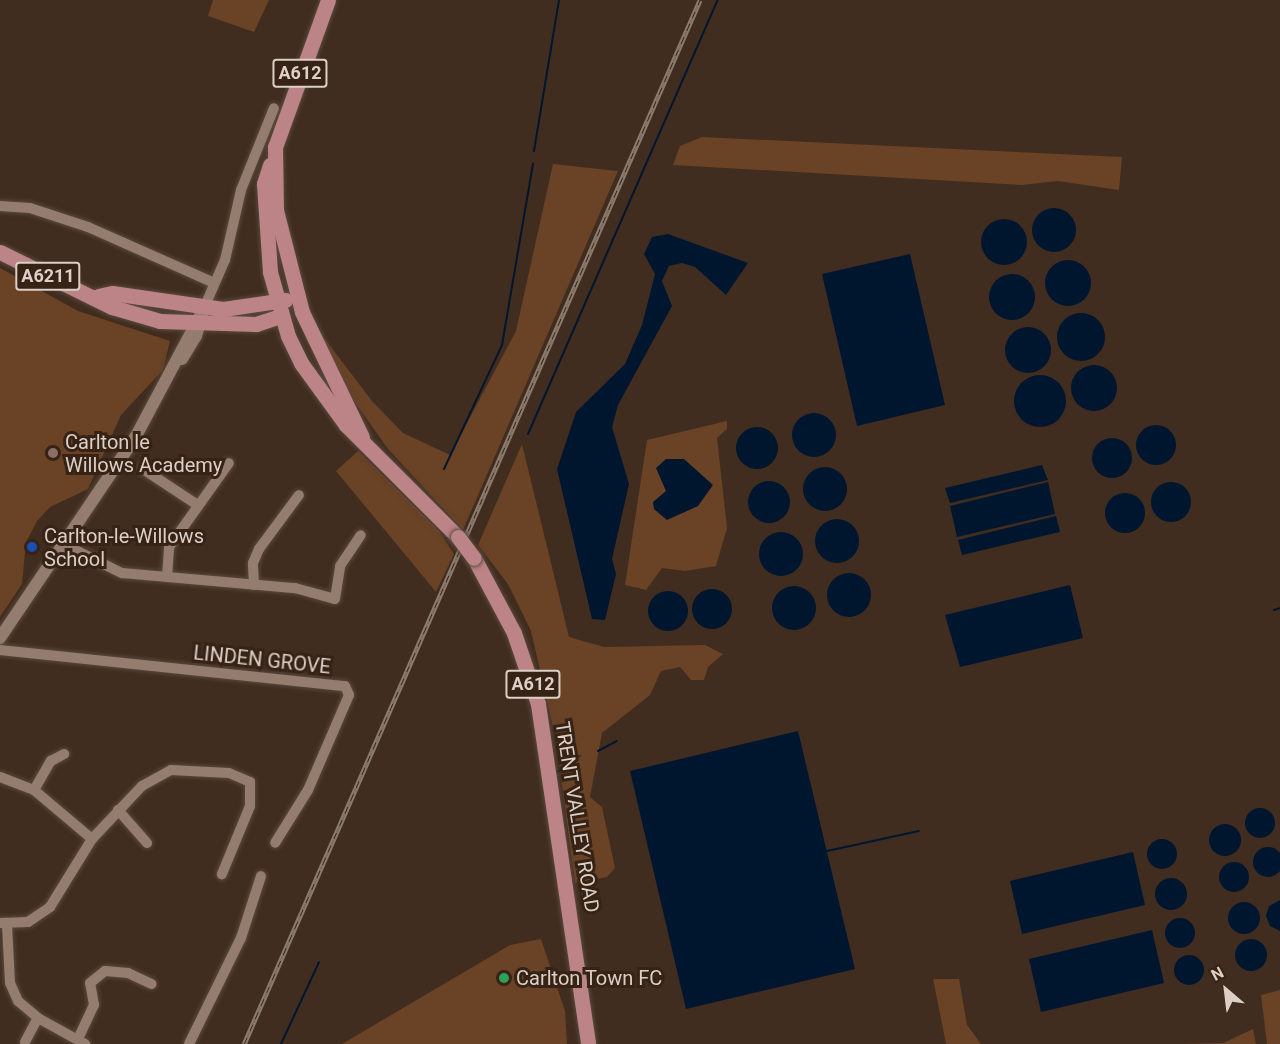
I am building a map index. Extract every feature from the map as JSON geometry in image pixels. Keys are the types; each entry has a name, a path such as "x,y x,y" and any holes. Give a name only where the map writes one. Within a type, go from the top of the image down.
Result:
{"main road":[{"name":"A612","path":"274,152 328,0"},
{"name":"TRENT VALLEY ROAD","path":"274,152 279,227 290,304 282,316 318,390 458,537 474,558 514,633 530,675 559,827 588,1044"},
{"name":"TRENT VALLEY ROAD","path":"274,152 264,184 265,236 290,304 362,437"},
{"name":"A6211","path":"0,252 98,296 112,307 195,325 256,324 282,316"},
{"name":"A6211","path":"98,296 112,293 204,308 290,304"}],"street":[{"path":"0,638 130,446 172,372 204,308 212,282 225,260 274,108"},
{"path":"0,206 30,208 88,227 212,282"},
{"path":"167,577 169,547 196,504 229,463"},
{"path":"143,469 196,504"},
{"path":"254,585 253,563 259,549 299,495"},
{"path":"63,544 122,573 254,585 335,599 340,566 361,535"},
{"name":"LINDEN GROVE","path":"0,650 345,686 349,695 308,790 275,843"},
{"path":"34,790 56,754"},
{"path":"152,984 128,972 105,971 90,983 94,1005 82,1041 38,1018 18,1000 5,984 3,924 28,922 50,907 92,839 142,786 171,770 229,773 250,782 250,806 222,874"},
{"path":"0,777 34,790 92,839"},
{"path":"118,810 147,843"},
{"path":"189,1044 241,938 261,876"},
{"path":"25,1042 38,1018"}],"shaded area":[{"path":"213,0 269,0 254,32 208,16"},
{"path":"702,137 1122,157 1119,190 1058,181 1022,185 673,165 680,146"},
{"path":"553,164 618,171 463,530 388,449 349,394 321,334 372,401 403,433 450,455 516,331"},
{"name":"Carlton le Willows Academy","path":"0,268 78,311 170,341 163,370 121,415 88,489 50,507 37,521 26,542 22,584 0,617"},
{"path":"727,421 727,429 717,438 727,528 716,566 685,571 662,568 646,590 625,585 647,440"},
{"path":"522,444 569,637 604,647 705,645 723,654 708,667 704,680 691,680 680,667 661,671 650,695 602,733 590,797 602,807 615,868 607,877 575,883 556,740 531,631 508,584 478,545"},
{"path":"358,451 438,529 454,554 436,592 336,471"},
{"name":"Carlton Town FC","path":"541,939 565,1011 567,1044 342,1044 510,945"},
{"path":"933,979 959,979 967,1025 981,1044 946,1044"},
{"path":"1280,990 1280,1044 1267,1044 1261,995"},
{"path":"1253,1029 1256,1044 1183,1044 1223,1043"}],"water":[{"path":"1054,208 1063,209 1070,214 1075,221 1075,239 1070,246 1063,251 1054,252 1045,251 1038,246 1033,239 1032,230 1033,221 1038,214 1045,209"},
{"path":"1004,219 1020,226 1027,242 1020,258 1004,265 988,258 981,242 988,226"},
{"path":"668,234 748,263 726,295 695,267 682,263 669,266 662,281 672,306 618,405 612,427 629,484 612,559 616,574 605,620 592,619 557,469 576,412 625,364 642,325 655,274 644,254 652,237"},
{"path":"910,254 945,405 857,426 822,274"},
{"path":"1073,260 1085,266 1090,274 1090,292 1085,300 1077,305 1063,306 1051,300 1046,292 1045,278 1051,266 1059,261"},
{"path":"1012,274 1021,275 1029,280 1034,288 1034,306 1029,314 1021,319 1012,320 1003,319 995,314 990,306 989,297 990,288 995,280 1003,275"},
{"path":"1076,313 1086,313 1101,323 1105,337 1104,346 1095,357 1086,361 1076,361 1061,351 1057,342 1057,332 1067,317"},
{"path":"1028,327 1044,334 1051,350 1044,366 1028,373 1012,366 1005,350 1012,334"},
{"path":"1094,365 1110,372 1117,388 1110,404 1094,411 1078,404 1071,388 1078,372"},
{"path":"1035,375 1045,375 1055,379 1062,386 1066,401 1062,416 1055,423 1045,427 1035,427 1025,423 1018,416 1014,406 1014,396 1018,386 1025,379"},
{"path":"814,413 829,420 836,435 829,450 814,457 799,450 792,435 799,420"},
{"path":"1156,425 1170,431 1176,445 1170,459 1156,465 1142,459 1136,445 1142,431"},
{"path":"757,427 765,428 772,433 777,440 777,456 772,463 765,468 757,469 749,468 742,463 737,456 736,448 737,440 742,433 749,428"},
{"path":"1112,438 1126,444 1132,458 1126,472 1112,478 1098,472 1092,458 1098,444"},
{"path":"666,459 684,459 713,485 698,506 667,520 654,509 653,502 666,491 656,468"},
{"path":"1042,465 1048,480 950,503 945,488"},
{"path":"825,467 840,474 847,489 840,504 825,511 810,504 803,489 810,474"},
{"path":"769,481 777,482 784,487 789,494 789,510 784,517 777,522 769,523 761,522 754,517 749,510 748,502 749,494 754,487 761,482"},
{"path":"1048,482 1055,514 957,537 950,506"},
{"path":"1171,482 1179,483 1185,488 1190,494 1190,510 1185,516 1179,521 1171,522 1163,521 1157,516 1152,510 1151,502 1152,494 1157,488 1163,483"},
{"path":"1125,493 1139,499 1145,513 1139,527 1125,533 1111,527 1105,513 1111,499"},
{"path":"1056,516 1060,532 962,555 958,540"},
{"path":"837,519 853,525 859,541 853,557 837,563 821,557 815,541 821,525"},
{"path":"781,532 796,539 803,554 796,569 781,576 766,569 759,554 766,539"},
{"path":"849,573 864,580 871,595 864,610 849,617 834,610 827,595 834,580"},
{"path":"1070,585 1083,638 960,667 945,615"},
{"path":"794,586 809,593 816,608 809,623 794,630 779,623 772,608 779,593"},
{"path":"712,589 720,590 726,595 731,601 731,617 726,623 720,628 712,629 704,628 698,623 693,617 692,609 693,601 698,595 704,590"},
{"path":"668,591 682,597 688,611 682,625 668,631 654,625 648,611 654,597"},
{"path":"798,731 855,969 686,1009 630,771"},
{"path":"1260,808 1271,812 1275,823 1271,834 1260,838 1249,834 1245,823 1249,812"},
{"path":"1225,824 1237,828 1241,840 1237,852 1225,856 1213,852 1209,840 1213,828"},
{"path":"1162,839 1173,843 1177,854 1173,865 1162,869 1151,865 1147,854 1151,843"},
{"path":"1268,847 1279,851 1283,862 1279,873 1268,877 1257,873 1253,862 1257,851"},
{"path":"1133,852 1145,905 1022,934 1010,881"},
{"path":"1234,862 1245,866 1249,877 1245,888 1234,892 1223,888 1219,877 1223,866"},
{"path":"1171,878 1182,883 1187,894 1182,905 1171,910 1160,905 1155,894 1160,883"},
{"path":"1280,900 1280,931 1270,926 1266,916 1269,906"},
{"path":"1244,902 1255,907 1260,918 1255,929 1244,934 1233,929 1228,918 1233,907"},
{"path":"1180,918 1186,919 1194,927 1194,939 1186,947 1180,948 1174,947 1166,939 1165,933 1166,927 1174,919"},
{"path":"1152,930 1164,983 1041,1012 1029,959"},
{"path":"1251,939 1262,944 1267,955 1262,966 1251,971 1240,966 1235,955 1240,944"},
{"path":"1189,955 1200,959 1204,970 1200,981 1189,985 1178,981 1174,970 1178,959"}],"waterway":[{"path":"534,151 559,0"},
{"path":"528,434 718,0"},
{"path":"444,469 502,345 533,164"},
{"path":"1274,610 1280,608"},
{"path":"598,751 617,741"},
{"path":"827,851 919,831"},
{"path":"281,1044 319,962"}],"railway":[{"path":"244,1044 700,0"}],"place":[{"name":"Carlton le Willows Academy","path":"53,453"},
{"name":"Carlton-le-Willows School","path":"32,547"},
{"name":"Carlton Town FC","path":"504,978"}]}
